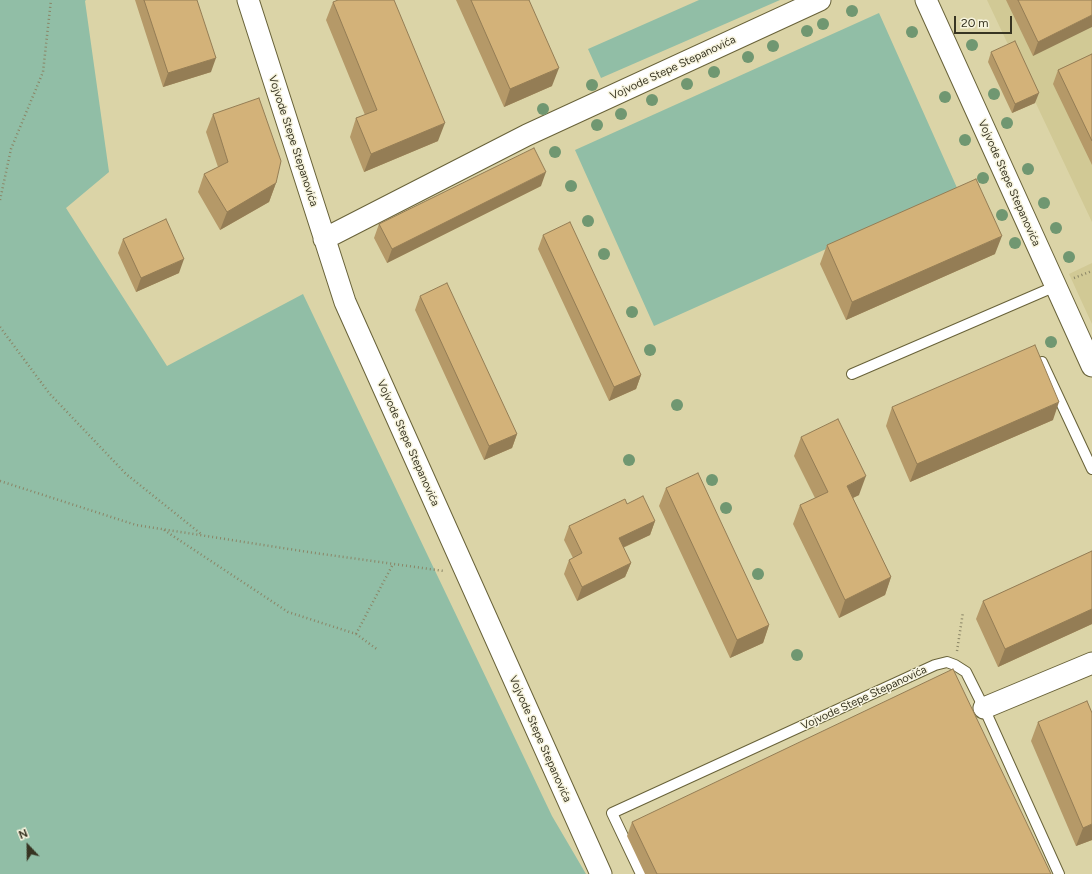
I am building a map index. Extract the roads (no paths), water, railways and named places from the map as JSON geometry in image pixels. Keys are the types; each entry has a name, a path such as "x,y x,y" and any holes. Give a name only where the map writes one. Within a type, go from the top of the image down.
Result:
{"street":[{"name":"Vojvode Stepe Stepanovića","path":"248,0 345,302 601,874"},
{"name":"Vojvode Stepe Stepanovića","path":"324,239 527,135 820,0"},
{"name":"Vojvode Stepe Stepanovića","path":"926,0 1092,366"},
{"path":"984,708 1092,663"}],"lane":[{"path":"852,374 1056,286"},
{"path":"1042,362 1092,469"},
{"name":"Vojvode Stepe Stepanovića","path":"641,874 612,813 935,665 947,662 966,672 984,708"},
{"path":"984,708 1059,874"}]}
